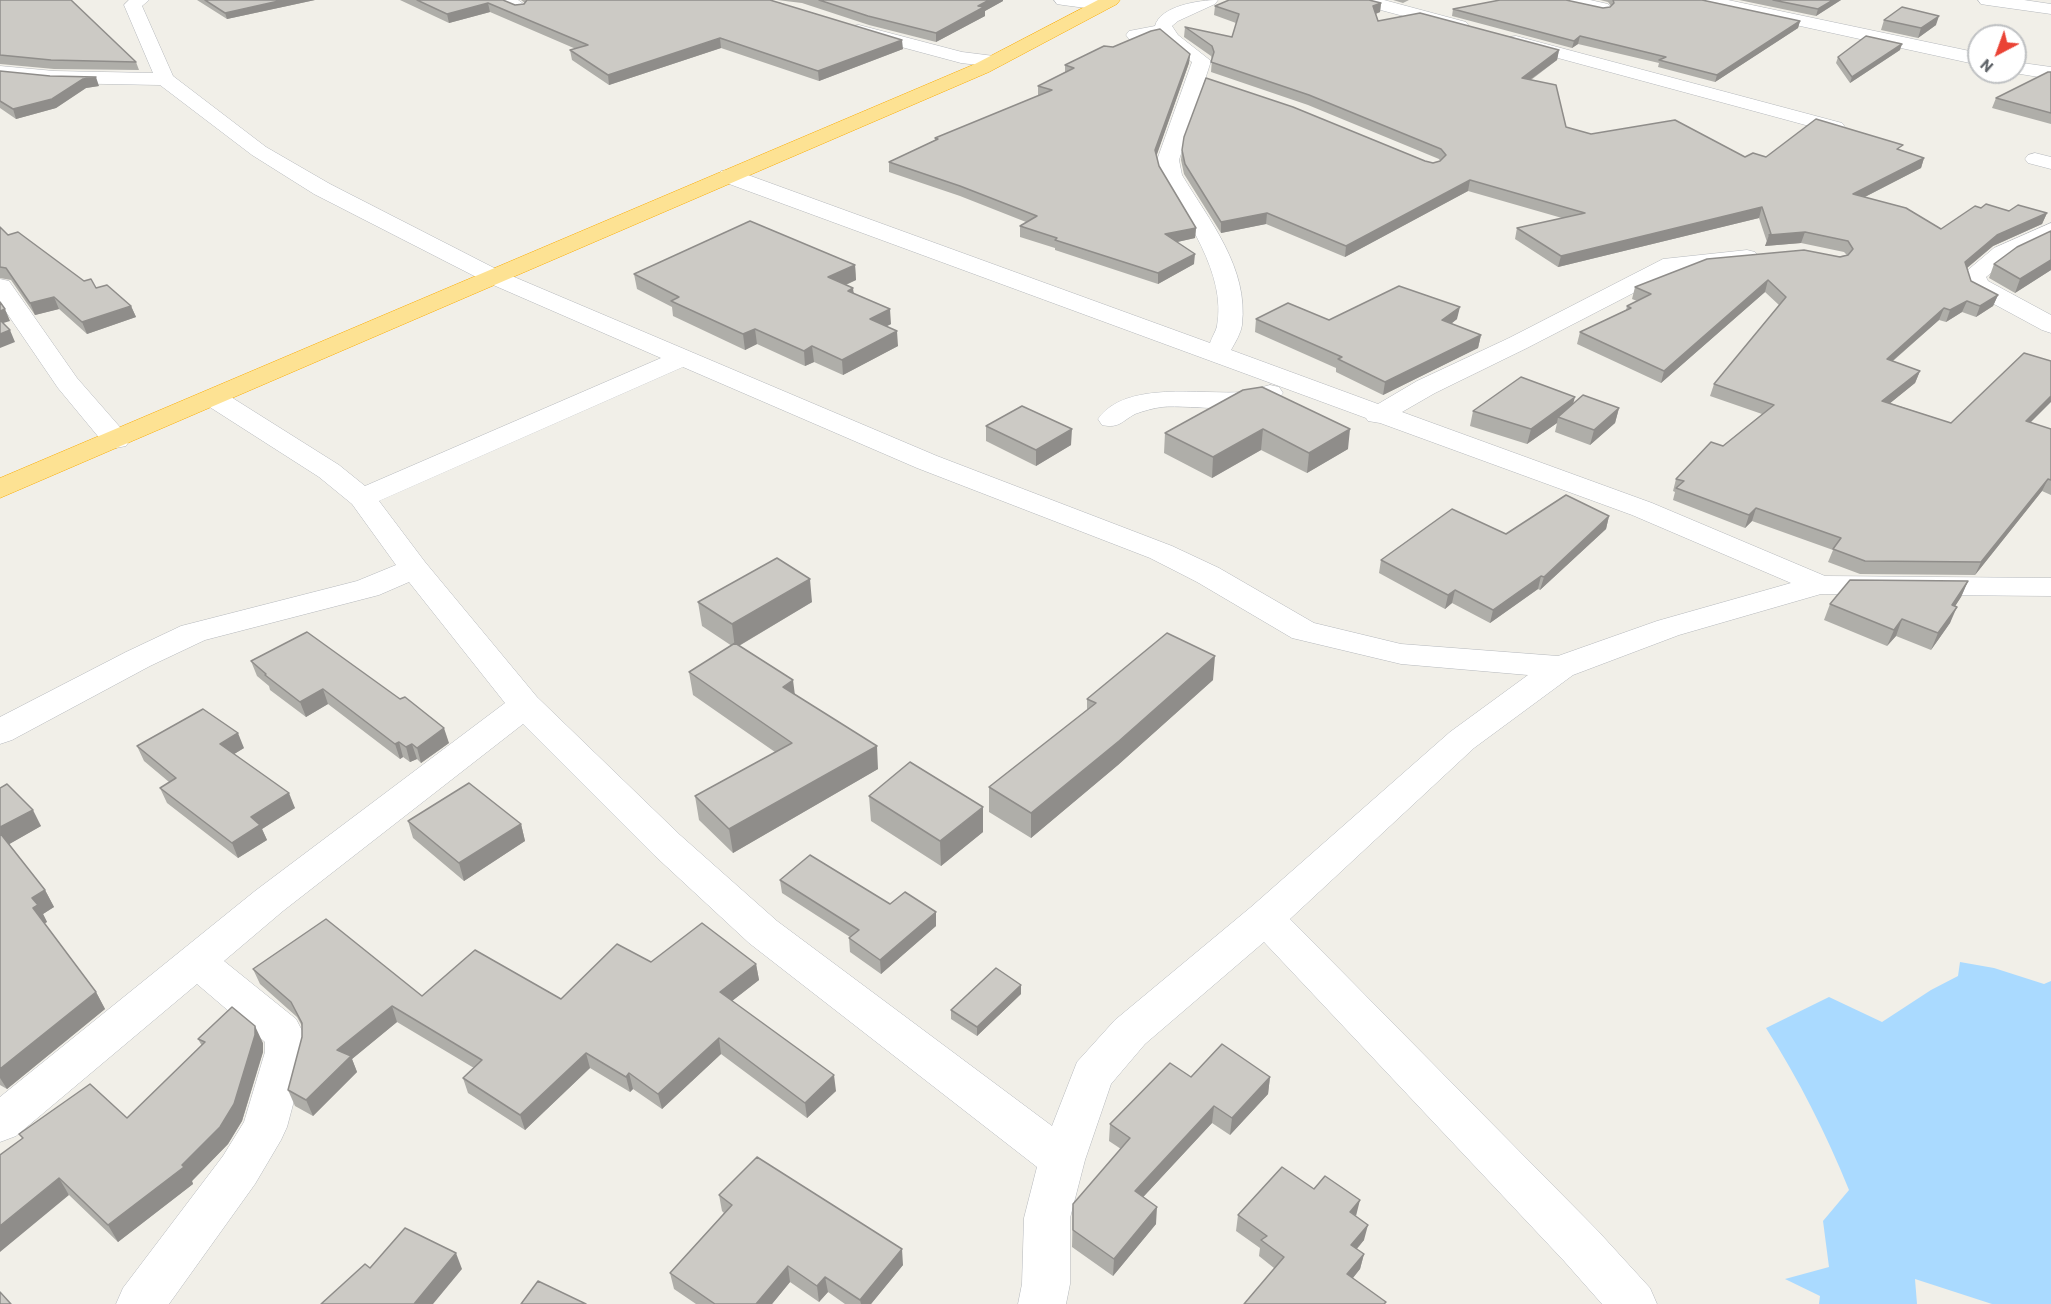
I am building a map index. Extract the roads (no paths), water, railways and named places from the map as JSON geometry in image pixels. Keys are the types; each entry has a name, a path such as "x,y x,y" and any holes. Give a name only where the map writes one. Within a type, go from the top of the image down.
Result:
{"highway":[{"path":"0,489 995,61 1106,3"}],"street":[{"path":"140,0 134,8 165,79 249,144 321,189 492,276 927,462 1161,552 1208,575 1303,631 1401,654 1561,666"},
{"path":"1063,0 1106,3"},
{"path":"1209,0 1172,17 1163,25 1171,38 1202,61 1168,160 1171,175 1219,255 1227,283 1230,326 1217,354"},
{"path":"1364,0 1479,31"},
{"path":"1568,0 1602,8"},
{"path":"1704,0 1967,56"},
{"path":"1987,0 2051,9"},
{"path":"839,24 942,52 995,61"},
{"path":"1135,36 1165,30"},
{"path":"1502,37 1835,127"},
{"path":"2027,70 2051,73"},
{"path":"0,72 26,76 165,79"},
{"path":"0,84 26,76"},
{"path":"1198,76 1221,84"},
{"path":"729,176 1378,415 1642,509 1820,585"},
{"path":"2051,230 2020,247 2002,253 1974,275 1977,285 2051,325"},
{"path":"1378,415 1426,387 1518,343 1671,264 1766,255"},
{"path":"0,286 68,382 116,440"},
{"path":"362,498 682,358"},
{"path":"1112,418 1125,409 1160,399 1247,400 1301,385"},
{"path":"214,398 329,471 362,498 414,569 525,705 667,845 764,932 1062,1160"},
{"path":"0,732 192,633 348,594 414,569"},
{"path":"1050,1297 1047,1218 1062,1160 1092,1075 1130,1032 1265,918 1462,740 1561,666 1668,628 1820,585 2051,587"},
{"path":"0,1123 269,901 525,705"},
{"path":"1265,918 1581,1246 1633,1304"},
{"path":"140,1304 239,1170 265,1127 286,1052 286,1040 281,1031 197,961"}],"water":[{"path":"1960,962 1994,968 2044,984 2051,981 2051,1304 1992,1304 1915,1279 1917,1304 1819,1304 1820,1296 1785,1279 1829,1267 1823,1221 1849,1190 1811,1107 1766,1028 1829,997 1882,1022 1931,990 1958,976"}]}
